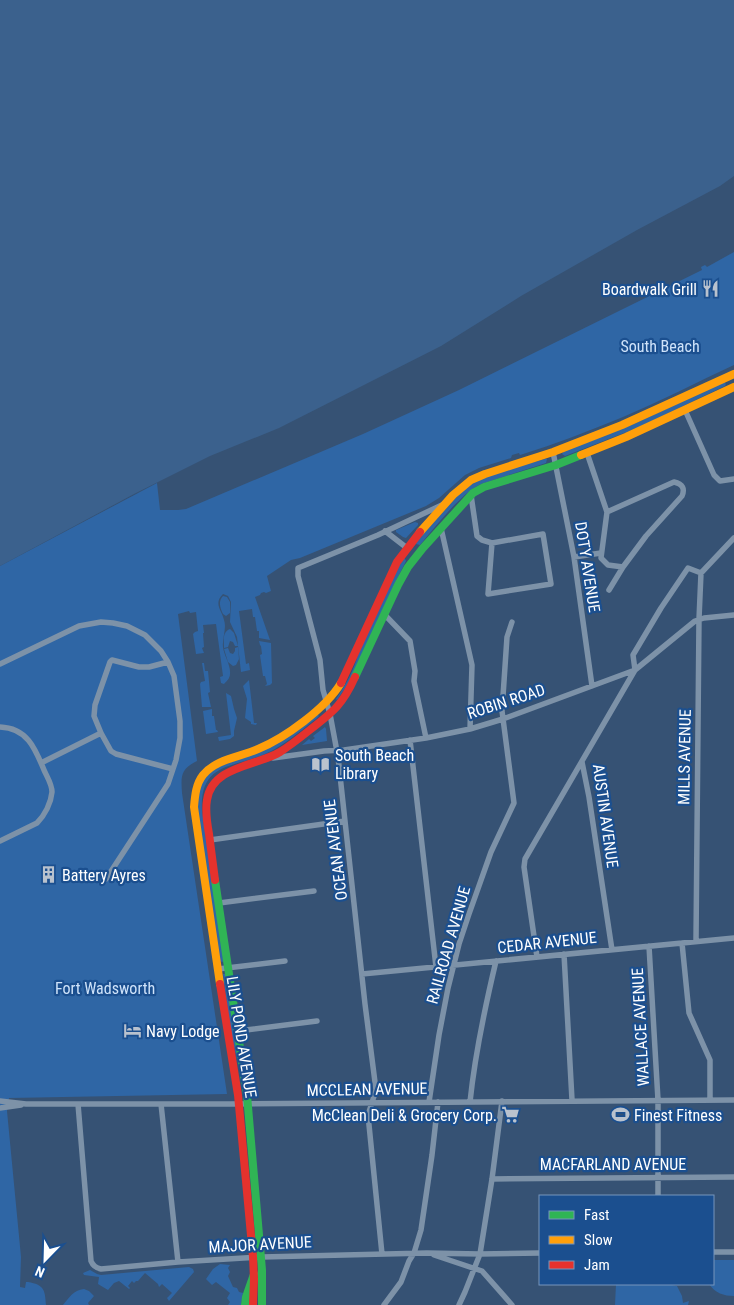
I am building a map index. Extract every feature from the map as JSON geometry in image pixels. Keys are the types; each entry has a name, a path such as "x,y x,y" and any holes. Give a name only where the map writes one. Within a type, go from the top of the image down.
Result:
{"main road":[{"path":"266,759 290,745 338,707 350,689 408,567 471,495 484,487 556,465 587,453 685,410 734,387 731,375 627,423 553,452 475,477 462,486 407,548 391,574 341,682 326,701"},
{"name":"LILY POND AVENUE","path":"252,1305 253,1257 239,1104 194,807 195,791 202,776 211,767 219,762 271,744 299,725 326,701"},
{"name":"LILY POND AVENUE","path":"262,1305 262,1257 248,1104 206,803 213,784 219,778 229,771 266,759"},
{"path":"245,1305 254,1274"}],"street":[{"path":"685,410 714,475 720,481 734,480"},
{"name":"DOTY AVENUE","path":"553,452 574,557 592,686"},
{"path":"587,453 607,512 601,558 608,565 623,567"},
{"path":"607,512 674,482 679,483 683,489 682,496 646,536 609,590"},
{"path":"471,495 477,536 482,540 492,543 544,534 551,584 488,594 492,543"},
{"path":"407,548 385,531 446,503"},
{"path":"441,528 472,665 470,729"},
{"name":"OCEAN AVENUE","path":"382,1254 368,1115 376,1090 345,821 336,750 322,682 320,660 298,576 298,568 385,531"},
{"path":"635,670 633,656 661,608 688,568 701,573 734,538"},
{"path":"574,557 601,553"},
{"name":"MILLS AVENUE","path":"696,942 701,573"},
{"path":"384,614 410,641 416,672 414,681 426,738"},
{"name":"ROBIN ROAD","path":"266,759 426,738 470,729 503,719 635,670 691,622 699,619 734,615"},
{"path":"0,664 79,626 101,622 127,626 145,635 161,650 168,662 174,676 180,721 179,750 168,784 106,879"},
{"path":"503,719 507,637 512,622"},
{"path":"168,662 149,667 139,667 112,660 94,709 94,716 111,751 173,769"},
{"name":"AUSTIN AVENUE","path":"612,950 582,762 635,670"},
{"name":"RAILROAD AVENUE","path":"429,1102 435,1054 448,988 462,936 491,852 514,802 503,719"},
{"path":"0,727 16,730 29,739 42,763 52,789 51,798 44,816 37,823 0,841"},
{"path":"42,763 101,733"},
{"path":"410,740 436,967"},
{"path":"537,957 524,862 582,762"},
{"path":"210,840 345,821"},
{"path":"219,903 314,891"},
{"name":"CEDAR AVENUE","path":"362,974 734,938"},
{"path":"682,943 688,1013 710,1060 710,1100"},
{"name":"WALLACE AVENUE","path":"649,946 658,1100 658,1195"},
{"path":"564,954 572,1100"},
{"path":"218,969 285,961"},
{"path":"470,1102 475,1062 496,961"},
{"path":"238,1031 317,1021"},
{"name":"MCCLEAN AVENUE","path":"0,1101 26,1104 248,1104 734,1100"},
{"path":"384,1305 402,1282 421,1230 438,1102"},
{"path":"459,1305 480,1254 502,1102"},
{"path":"0,1108 26,1104"},
{"name":"MAJOR AVENUE","path":"78,1104 91,1261 94,1267 101,1269 253,1257 414,1253 539,1254"},
{"path":"162,1104 178,1262"},
{"name":"MACFARLAND AVENUE","path":"492,1179 734,1178"},
{"path":"714,1252 734,1252"},
{"name":"MAJOR AVENUE","path":"427,1253 475,1268"},
{"path":"475,1268 482,1271 512,1305"}],"green space":[{"name":"Fort Wadsworth","path":"734,252 734,365 651,405 610,422 572,437 520,455 519,453 512,455 511,458 479,468 465,475 439,498 426,506 291,560 267,576 271,591 261,593 255,597 270,640 259,638 259,631 257,631 252,609 239,611 246,664 249,663 250,670 241,672 237,637 230,622 231,602 228,596 223,594 218,604 225,623 223,647 230,671 229,677 224,684 221,683 220,677 223,676 216,624 203,625 204,647 202,648 204,653 196,654 193,634 198,631 196,612 190,613 189,611 178,614 197,761 187,767 183,774 182,793 227,1094 9,1098 7,1111 21,1257 20,1287 25,1288 26,1282 40,1286 44,1291 46,1305 0,1305 0,566 157,483 160,510 186,509 363,434 459,390 702,270 701,267 705,265 707,267"},
{"path":"724,382 725,386 637,428 565,456 562,454 564,451 634,424"},
{"path":"547,459 546,463 481,484 473,489 449,511 420,545 416,544 461,492 469,486 501,472"},
{"path":"415,522 418,525 406,538 396,532 396,530"},
{"path":"404,558 406,561 348,684 337,700 352,672 392,577"},
{"path":"223,596 227,597 230,602 230,613 226,616 223,614 220,605 220,600"},
{"path":"230,629 234,633 238,646 235,646 230,641 228,647 224,648 225,634"},
{"path":"259,641 271,643 272,683 265,686 267,684 265,676 263,676 260,655 262,654"},
{"path":"238,647 239,659 236,665 233,666 228,662 224,649 228,648 230,653 233,654 235,648"},
{"path":"202,663 204,663 205,671 208,671 210,692 208,693 211,707 202,707 200,684 205,681"},
{"path":"249,680 254,723 257,723 256,725 251,724 245,718 247,699 243,686"},
{"path":"226,693 231,696 237,718 234,736 230,739 219,741 218,737 231,735"},
{"path":"212,709 212,716 214,716 218,732 206,734 203,711"},
{"path":"317,714 319,716 316,719 279,747 253,759 220,770 206,784 202,795 202,811 224,959 222,962 220,961 197,807 199,791 203,781 213,769 255,753"},
{"path":"325,727 327,741 302,745 309,739 311,741 315,738 313,736"},
{"path":"223,974 226,974 239,1067 231,1035"},
{"path":"714,1260 734,1260 734,1296 714,1290 710,1285 714,1285"},
{"path":"220,1264 230,1265 228,1276 233,1287 243,1293 241,1305 228,1305 230,1302 227,1298 230,1293 216,1282 212,1285 206,1279 213,1269"},
{"path":"189,1267 194,1272 169,1301 167,1298 172,1293 162,1284 159,1287 145,1273 138,1281 134,1283 132,1281 128,1286 129,1289 119,1281 114,1283 108,1290 98,1284 99,1277 84,1275 83,1273 90,1270 101,1275"},
{"path":"616,1285 677,1286 683,1303 689,1301 688,1305 615,1305"},
{"path":"84,1289 94,1296 88,1303 89,1305 63,1305 74,1293"}],"shaded area":[{"path":"0,0 734,0 734,176 720,186 637,230 521,296 441,346 279,428 210,456 134,494 0,566"}],"traffic: fast":[{"path":"355,677 408,567 473,493 484,487 556,465 581,455"},
{"path":"215,880 247,1095 262,1270 262,1305"},
{"path":"245,1305 254,1274"}],"traffic: slow":[{"path":"420,532 453,495 471,480 553,452 622,425 734,374"},
{"path":"581,455 626,437 734,387"},
{"path":"220,984 194,807 195,794 199,782 203,775 215,765 258,749 292,730 326,702 341,683"}],"traffic: jam":[{"path":"341,683 397,562 420,532"},
{"path":"215,880 206,813 207,800 217,780 237,768 280,752 300,738 337,706 355,677"},
{"path":"220,984 238,1095 253,1257 253,1305"}],"place":[{"name":"Boardwalk Grill","path":"711,289"},
{"name":"South Beach Library","path":"321,764"},
{"name":"Battery Ayres","path":"48,875"},
{"name":"Navy Lodge","path":"132,1031"},
{"name":"McClean Deli & Grocery Corp.","path":"511,1115"},
{"name":"Finest Fitness","path":"620,1115"}],"park label":[{"name":"South Beach","path":"660,346"}]}
